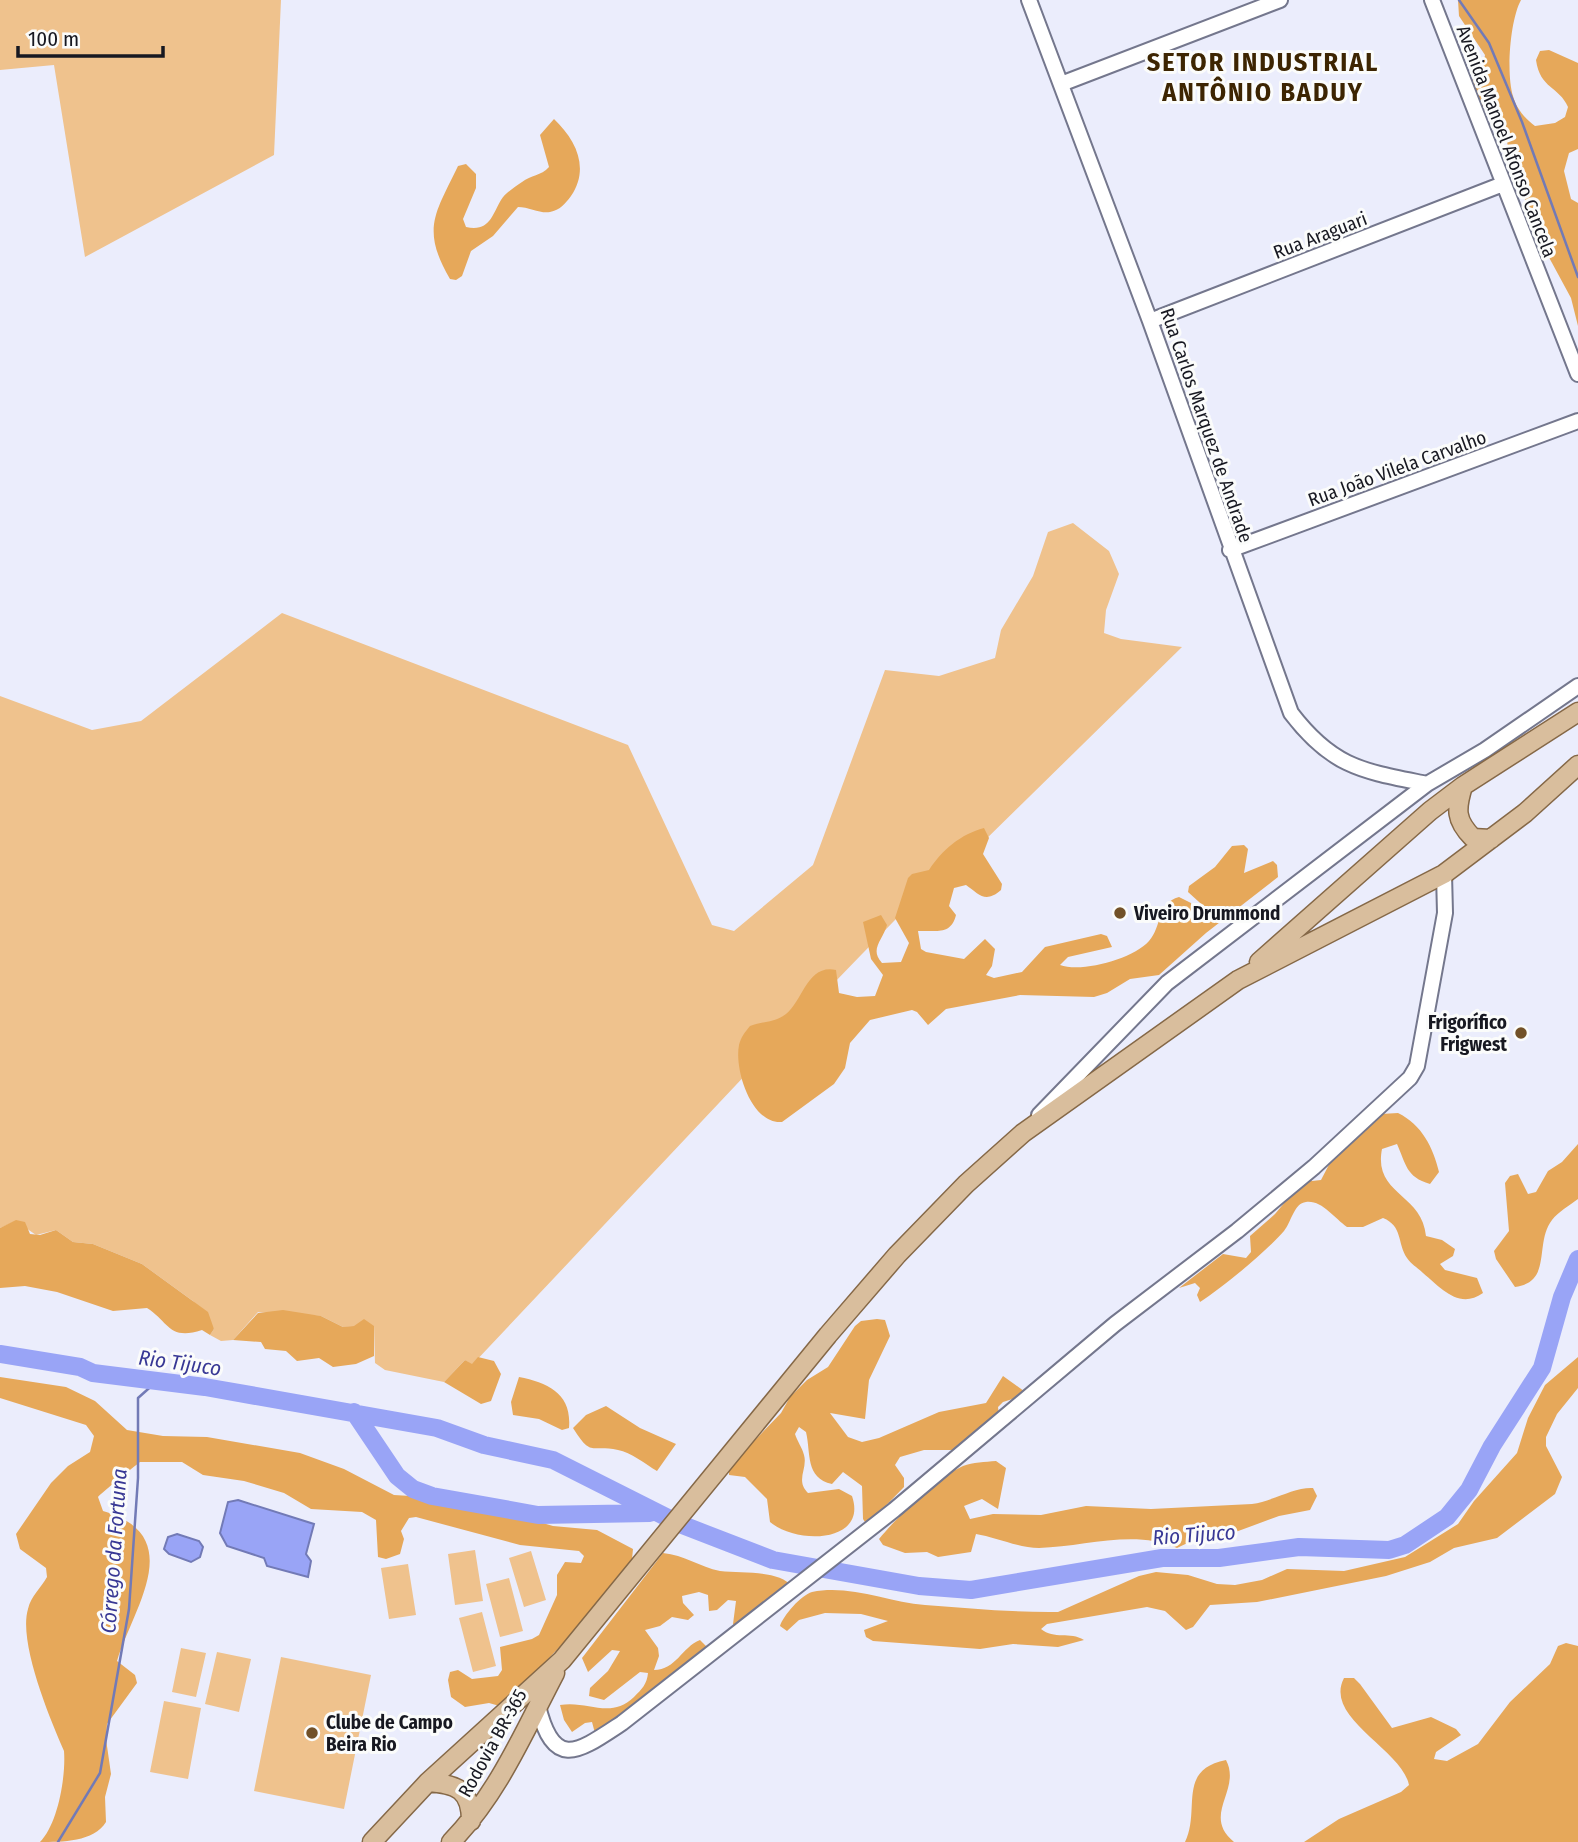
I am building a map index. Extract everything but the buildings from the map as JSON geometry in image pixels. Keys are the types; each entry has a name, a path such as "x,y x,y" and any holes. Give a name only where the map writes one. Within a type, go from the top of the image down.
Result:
{"main road":[{"path":"1238,980 1463,786 1578,712"},
{"path":"1238,980 1444,874 1491,839 1578,765"},
{"path":"1463,786 1457,806 1460,823 1473,838 1491,839"},
{"name":"Rodovia BR-365","path":"372,1842 428,1782 562,1660 897,1255 965,1184 1023,1133 1238,980"},
{"name":"Rodovia BR-365","path":"451,1842 471,1821 491,1793 562,1660"},
{"path":"428,1782 452,1785 465,1793 470,1804 471,1821"}],"street":[{"name":"Rua Carlos Marquez de Andrade","path":"1029,0 1150,321 1290,713 1305,732 1342,762 1427,784"},
{"path":"1061,84 1280,0"},
{"name":"Avenida Manoel Afonso Cancela","path":"1432,0 1578,374"},
{"name":"Rua Araguari","path":"1150,321 1503,184"},
{"name":"Rua João Vilela Carvalho","path":"1230,550 1578,421"},
{"path":"1023,1133 1167,983 1427,784 1485,750 1578,686"},
{"path":"538,1706 545,1733 554,1745 572,1750 588,1745 622,1723 894,1510 1095,1340 1314,1167 1410,1078 1423,1046 1445,913 1444,874"}],"shaded area":[{"path":"0,0 281,0 274,155 85,257 54,65 0,70"},
{"path":"1458,0 1521,0 1512,33 1511,86 1519,109 1535,126 1555,123 1565,117 1568,107 1541,77 1536,60 1540,51 1549,50 1578,63 1578,149 1569,153 1564,171 1571,199 1578,203 1578,326 1571,298 1532,226 1521,183 1511,165 1503,118 1495,111 1474,104 1467,88 1483,65 1485,55 1459,16"},
{"path":"554,119 569,136 578,155 579,175 571,196 557,210 550,212 518,207 493,236 471,251 462,276 456,280 450,279 441,262 434,234 438,210 458,166 466,164 476,174 476,188 463,219 466,227 485,225 508,193 549,167 540,135"},
{"path":"1073,523 1109,551 1119,574 1106,610 1104,633 1121,639 1182,647 978,847 956,857 770,1049 472,1365 465,1360 444,1382 385,1370 375,1363 374,1326 343,1327 321,1316 258,1312 233,1340 221,1341 210,1335 214,1329 193,1301 142,1264 93,1244 73,1242 56,1230 36,1235 16,1221 0,1228 0,696 92,730 141,721 282,613 628,745 712,925 734,931 813,865 885,670 939,676 995,658 1001,630 1033,576 1048,532"},
{"path":"984,828 989,838 983,854 1002,884 1001,890 986,897 966,885 954,888 949,906 956,915 954,922 942,931 918,931 921,949 964,959 985,939 995,949 992,966 986,975 994,978 1022,972 1045,947 1101,934 1107,936 1112,947 1068,957 1060,965 1094,966 1120,959 1149,941 1167,904 1179,897 1191,903 1195,921 1207,922 1209,911 1188,892 1189,886 1215,867 1232,846 1244,845 1248,849 1244,873 1273,861 1277,865 1278,877 1206,933 1159,975 1130,979 1107,993 1094,997 1020,995 946,1009 928,1025 912,1010 870,1020 850,1043 845,1068 834,1084 782,1122 771,1121 762,1115 747,1094 739,1068 739,1045 746,1030 750,1026 786,1014 812,978 826,970 836,970 839,993 857,997 875,996 883,975 871,959 863,922 881,915 887,925 878,944 878,958 882,963 901,962 909,943 895,918 908,878 912,874 929,870 953,844"},
{"path":"1398,1113 1420,1130 1439,1172 1430,1184 1416,1178 1408,1169 1397,1144 1382,1149 1381,1164 1385,1176 1416,1211 1423,1222 1426,1236 1442,1240 1455,1249 1453,1256 1440,1264 1445,1270 1477,1278 1483,1293 1466,1299 1458,1298 1444,1290 1409,1260 1397,1230 1389,1221 1383,1218 1363,1227 1347,1227 1323,1207 1312,1202 1298,1206 1284,1231 1267,1249 1200,1302 1197,1295 1200,1288 1195,1283 1179,1288 1223,1254 1246,1258 1251,1252 1250,1236 1275,1214 1306,1177 1312,1181 1321,1180 1334,1155 1381,1114"},
{"path":"1578,1144 1578,1199 1552,1220 1544,1239 1539,1270 1534,1278 1527,1284 1515,1287 1496,1259 1494,1251 1509,1231 1505,1183 1510,1176 1518,1174 1528,1194 1536,1192 1548,1171 1562,1162"},
{"path":"16,1220 25,1222 30,1234 40,1235 56,1230 73,1242 93,1244 142,1264 208,1312 214,1329 210,1335 202,1330 191,1333 176,1332 147,1308 113,1311 57,1292 25,1286 0,1288 0,1228"},
{"path":"283,1310 321,1316 343,1327 354,1326 364,1319 374,1326 374,1356 356,1364 333,1367 319,1358 297,1361 286,1351 265,1349 261,1342 233,1340 258,1313"},
{"path":"885,1320 890,1336 869,1380 865,1419 830,1413 848,1437 862,1442 879,1438 939,1412 986,1403 1003,1376 1028,1394 1003,1402 998,1407 999,1415 958,1450 924,1450 900,1457 895,1465 904,1478 904,1487 867,1525 863,1519 862,1486 843,1472 832,1484 817,1476 811,1464 806,1432 799,1427 795,1434 805,1460 802,1479 804,1488 808,1493 839,1489 852,1496 854,1512 850,1523 840,1531 827,1535 796,1534 782,1529 770,1522 767,1499 745,1477 729,1475 729,1467 781,1413 790,1397 807,1380 828,1367 855,1326 861,1321"},
{"path":"478,1357 494,1361 501,1374 491,1401 481,1404 444,1382 465,1360 472,1364"},
{"path":"1578,1357 1578,1388 1557,1414 1546,1437 1546,1446 1562,1477 1555,1494 1497,1538 1454,1548 1430,1562 1386,1576 1257,1602 1210,1605 1193,1627 1186,1630 1165,1611 1147,1607 1047,1624 1041,1629 1084,1640 1058,1647 1013,1644 980,1649 873,1641 866,1637 864,1630 888,1621 861,1614 825,1613 799,1620 787,1631 780,1626 803,1597 812,1592 826,1590 854,1592 925,1605 1058,1612 1139,1576 1156,1572 1188,1575 1217,1584 1235,1585 1262,1580 1287,1569 1344,1571 1405,1557 1458,1524 1474,1501 1517,1453 1528,1418 1545,1385"},
{"path":"0,1377 66,1387 95,1401 127,1430 163,1436 207,1437 300,1453 344,1469 394,1495 427,1497 494,1509 553,1526 597,1530 633,1549 632,1559 582,1623 503,1707 489,1703 465,1707 451,1697 448,1680 450,1672 458,1670 472,1679 498,1676 502,1670 500,1647 539,1635 557,1595 557,1575 565,1562 581,1563 584,1556 579,1551 520,1545 416,1517 409,1518 401,1531 404,1539 400,1554 386,1559 378,1557 376,1520 362,1512 311,1509 284,1493 244,1481 203,1475 182,1462 140,1462 98,1497 103,1511 129,1522 144,1538 149,1555 148,1576 142,1597 117,1661 135,1675 137,1683 107,1724 106,1739 111,1774 105,1797 106,1822 101,1829 86,1837 40,1842 52,1824 60,1799 64,1751 37,1680 27,1641 29,1604 47,1577 46,1568 20,1549 16,1534 51,1483 68,1466 90,1452 94,1436 86,1425 0,1398"},
{"path":"519,1377 540,1383 556,1392 567,1407 569,1428 562,1430 539,1419 513,1415 511,1402"},
{"path":"606,1406 640,1428 676,1444 657,1471 623,1451 588,1447 579,1437 573,1428 586,1415"},
{"path":"996,1461 1006,1468 998,1509 982,1499 964,1506 970,1519 993,1514 1041,1515 1086,1506 1151,1509 1252,1504 1306,1488 1313,1488 1317,1496 1310,1510 1279,1516 1222,1537 1202,1536 1177,1548 1144,1540 1126,1539 1031,1548 976,1534 971,1552 938,1557 927,1552 905,1553 883,1545 879,1539 887,1530 918,1498 942,1479 967,1465"},
{"path":"475,1550 483,1601 455,1605 448,1554"},
{"path":"531,1551 546,1600 524,1607 509,1558"},
{"path":"663,1553 720,1571 760,1573 778,1577 793,1587 739,1629 733,1624 736,1601 728,1600 717,1610 709,1611 708,1595 699,1592 682,1596 683,1603 694,1615 688,1620 672,1617 660,1626 645,1630 658,1648 659,1656 654,1670 668,1666 700,1640 706,1646 707,1653 596,1737 592,1722 585,1723 572,1732 564,1720 560,1705 616,1707 625,1704 642,1689 648,1673 640,1672 604,1700 589,1696 590,1688 608,1671 620,1651 612,1650 588,1672 582,1658"},
{"path":"408,1564 416,1615 389,1619 381,1568"},
{"path":"509,1578 523,1631 500,1637 486,1584"},
{"path":"482,1612 496,1666 473,1672 459,1618"},
{"path":"1566,1643 1578,1646 1578,1842 1304,1842 1339,1819 1401,1792 1409,1785 1393,1759 1353,1720 1344,1707 1340,1693 1344,1678 1354,1678 1360,1684 1392,1728 1431,1717 1456,1729 1461,1735 1436,1752 1434,1759 1447,1761 1478,1744 1510,1702 1550,1664 1558,1646"},
{"path":"181,1648 206,1653 196,1697 172,1692"},
{"path":"217,1652 251,1659 239,1712 205,1704"},
{"name":"Clube de Campo Beira Rio","path":"281,1657 371,1675 344,1809 254,1791"},
{"path":"164,1701 201,1708 188,1779 150,1772"},
{"path":"1226,1760 1230,1771 1221,1822 1234,1842 1185,1842 1195,1782 1211,1765"}],"water":[{"path":"238,1500 314,1524 306,1554 311,1561 308,1577 267,1566 264,1558 227,1546 220,1533 228,1502"},
{"path":"177,1534 199,1541 203,1547 200,1557 191,1562 169,1554 164,1549 168,1537"}],"waterway":[{"path":"1459,0 1489,43 1522,122 1578,277"},
{"name":"Rio Tijuco","path":"0,1354 80,1367 93,1373 205,1387 437,1428 484,1445 553,1460 680,1524 773,1560 919,1586 971,1590 1162,1558 1219,1558 1299,1547 1389,1550 1405,1545 1447,1517 1469,1490 1492,1446 1542,1368 1562,1297 1578,1259"},
{"name":"Córrego da Fortuna","path":"58,1842 100,1773 129,1609 138,1478 138,1398 156,1382"},
{"name":"Rio Tijuco","path":"354,1412 397,1476 413,1489 432,1496 538,1515 650,1513"}],"place":[{"name":"Viveiro Drummond","path":"1120,913"},
{"name":"Frigorífico Frigwest","path":"1521,1033"},
{"name":"Clube de Campo Beira Rio","path":"312,1733"}],"district":[{"name":"SETOR INDUSTRIAL ANTÔNIO BADUY","path":"1263,77"}]}
